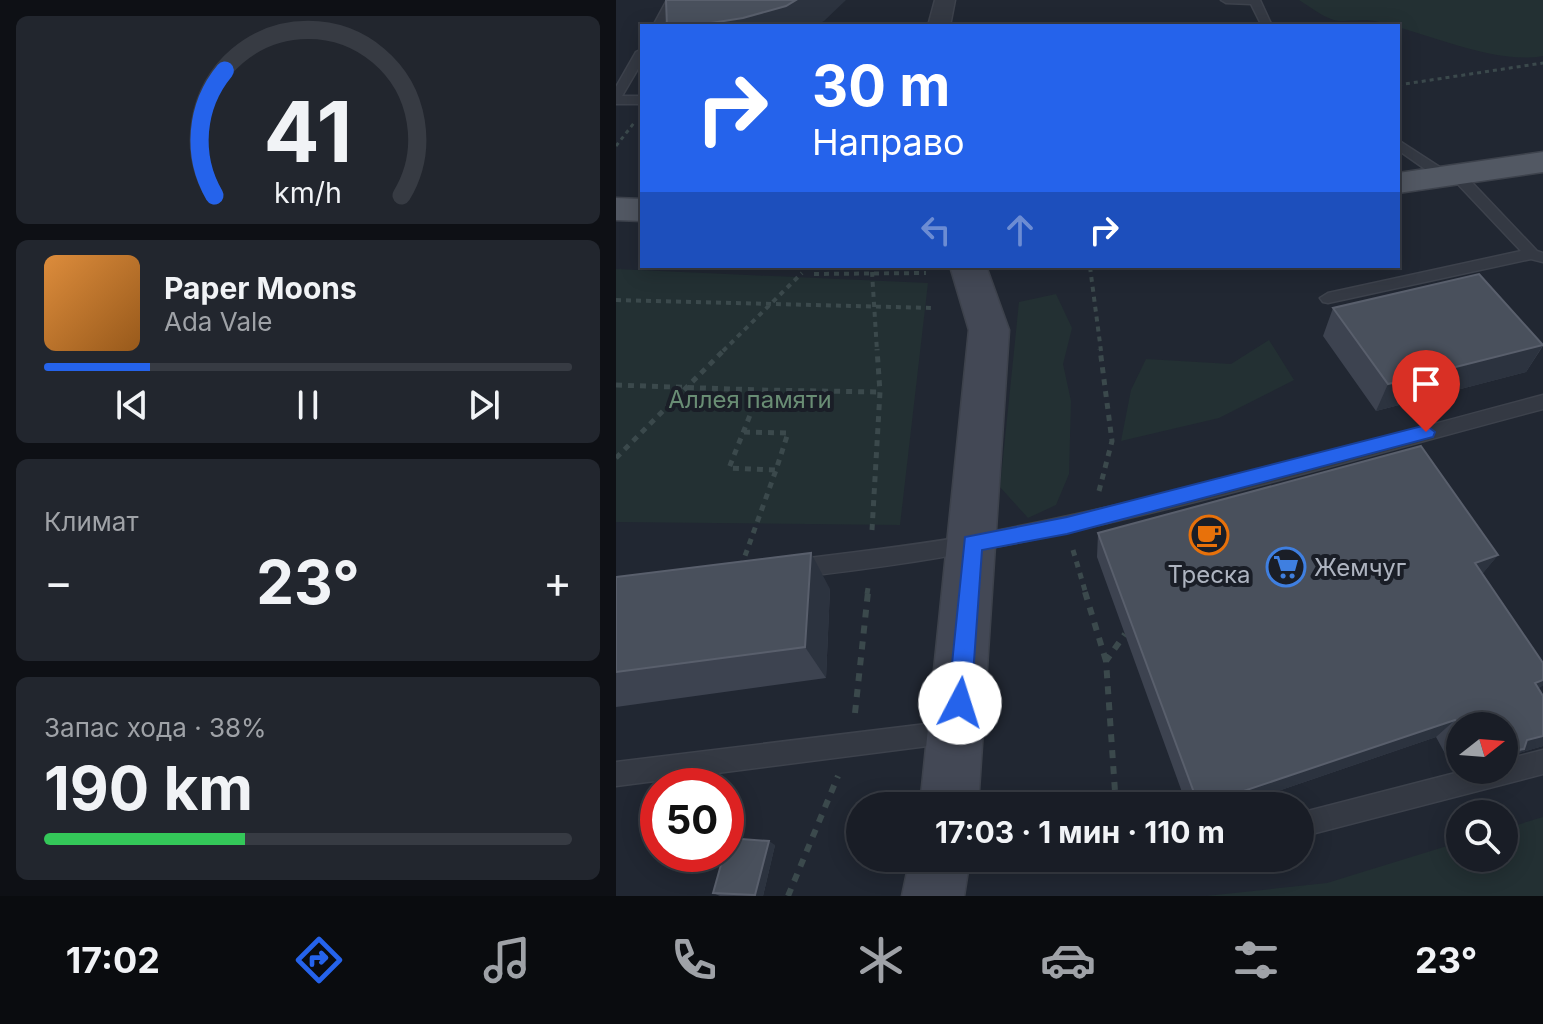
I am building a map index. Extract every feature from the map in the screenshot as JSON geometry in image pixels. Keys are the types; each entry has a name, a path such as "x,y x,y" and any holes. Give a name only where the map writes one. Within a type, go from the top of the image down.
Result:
{"main road":[{"path":"1400,183 1543,162"},
{"path":"616,209 640,210"},
{"path":"950,792 989,330 969,268"},
{"path":"933,896 937,872"}],"street":[{"path":"939,24 945,0"}],"lane":[{"path":"659,24 672,1 677,0"},
{"path":"1226,0 1255,1 1266,24"},
{"path":"640,56 616,98 640,100"},
{"path":"1400,145 1452,177 1538,257"},
{"path":"1328,298 1538,257"},
{"path":"738,574 871,561 1091,520 1543,402"},
{"path":"616,774 957,731"},
{"path":"1314,821 1543,762"}],"path":[{"path":"1400,85 1543,63"},
{"path":"616,146 640,116"},
{"path":"1090,268 1112,441 1091,520"},
{"path":"616,458 802,273"},
{"path":"814,274 926,273"},
{"path":"616,300 932,308"},
{"path":"616,385 880,392"},
{"path":"760,390 729,468 776,470"},
{"path":"738,574 788,433 744,432"},
{"path":"1081,580 1106,661 1115,792"},
{"path":"1106,661 1125,634"}],"green space":[{"path":"1299,0 1543,0 1543,56 1502,56 1480,52 1400,28 1400,24 1336,20"},
{"name":"Аллея памяти","path":"616,269 928,283 900,525 616,522"},
{"path":"1056,294 1072,328 1063,364 1071,401 1069,474 1056,505 1028,518 1000,487 1019,302"},
{"path":"1269,340 1294,380 1219,418 1121,441 1131,390 1146,359 1231,364"},
{"path":"1543,817 1543,896 1206,896 1327,883 1446,846 1446,872 1518,872 1518,825"}],"building":[{"path":"666,0 796,0 786,6 743,18 705,24 667,24"},
{"path":"1479,274 1543,345 1388,384 1333,308"},
{"path":"1421,446 1498,555 1475,563 1543,663 1543,680 1535,683 1543,696 1543,736 1527,740 1524,749 1518,750 1518,712 1446,712 1446,723 1241,792 1194,792 1098,533"},
{"path":"811,553 805,647 616,672 616,577"},
{"path":"744,839 769,841 755,895 713,893 719,872 744,872"}],"place":[{"name":"Треска","path":"1209,535"},
{"name":"Жемчуг","path":"1286,567"}],"route":[{"path":"960,703 972,543 1067,526 1426,432"}]}
